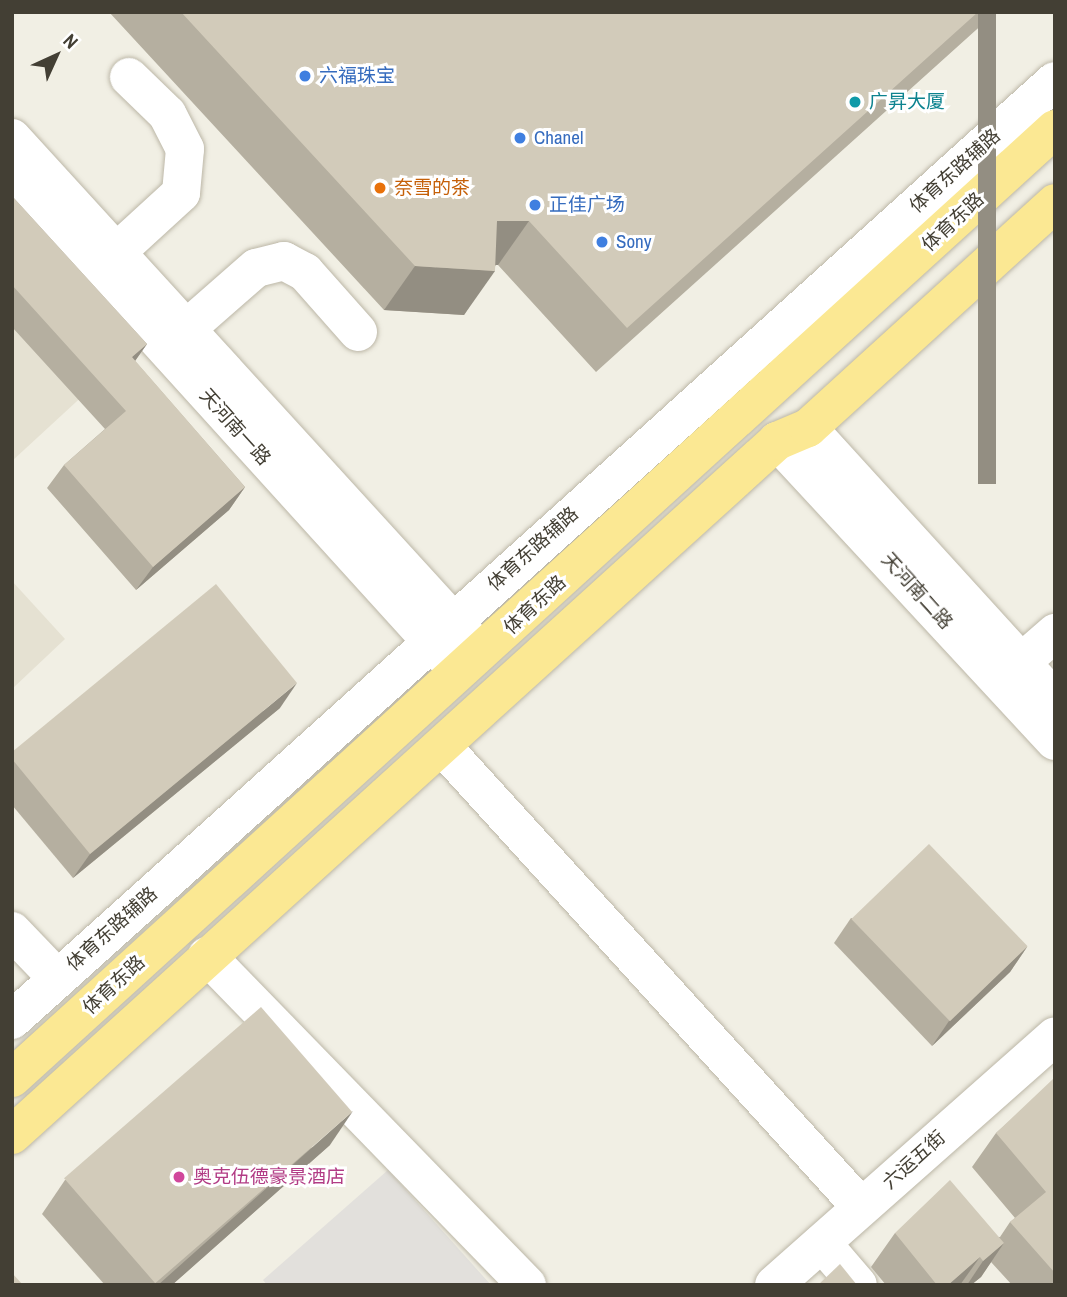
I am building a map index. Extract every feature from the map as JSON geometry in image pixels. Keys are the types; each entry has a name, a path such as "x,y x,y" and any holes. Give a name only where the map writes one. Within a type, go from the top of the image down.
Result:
{"main road":[{"name":"体育东路","path":"12,1078 1055,129"},
{"path":"12,1135 442,746 1055,203"}],"street":[{"path":"105,262 181,193 186,149 167,114 129,77"},
{"name":"体育东路辅路","path":"12,1020 1055,81"},
{"path":"12,138 105,262 471,663"},
{"path":"12,179 105,262"},
{"path":"174,339 256,268 284,261 305,272 358,332"},
{"name":"天河南二路","path":"793,435 1011,672 1055,741"},
{"path":"1011,672 1055,633"},
{"name":"天河南二路","path":"1011,672 1055,699"},
{"path":"442,746 861,1207"},
{"path":"12,931 58,979"},
{"path":"207,956 527,1285"},
{"name":"六运五街","path":"774,1285 1055,1036"},
{"path":"821,1243 858,1285"}],"shaded area":[{"path":"12,204 139,344 12,461"},
{"path":"12,581 65,639 12,689"},
{"path":"388,1170 491,1285 267,1285 263,1280"}],"building":[{"name":"正佳广场","path":"181,12 978,12 627,328 529,221 497,221 495,271 415,266"},
{"path":"12,196 147,344 132,357 245,487 153,567 64,465 126,411 12,285"},
{"path":"216,584 297,683 90,854 12,759 12,752"},
{"path":"929,844 1028,946 950,1021 851,919"},
{"path":"261,1007 352,1112 155,1283 64,1178"},
{"path":"1053,1079 1055,1273 1010,1222 1046,1192 996,1133"},
{"path":"950,1180 1004,1243 983,1261 980,1257 948,1285 937,1285 895,1233"},
{"path":"840,1264 857,1285 818,1285"},
{"path":"12,1273 23,1285 12,1285"}],"place":[{"name":"六福珠宝","path":"305,76"},
{"name":"广昇大厦","path":"855,102"},
{"name":"Chanel","path":"520,138"},
{"name":"奈雪的茶","path":"380,188"},
{"name":"正佳广场","path":"535,205"},
{"name":"Sony","path":"602,242"},
{"name":"奥克伍德豪景酒店","path":"179,1177"}]}
